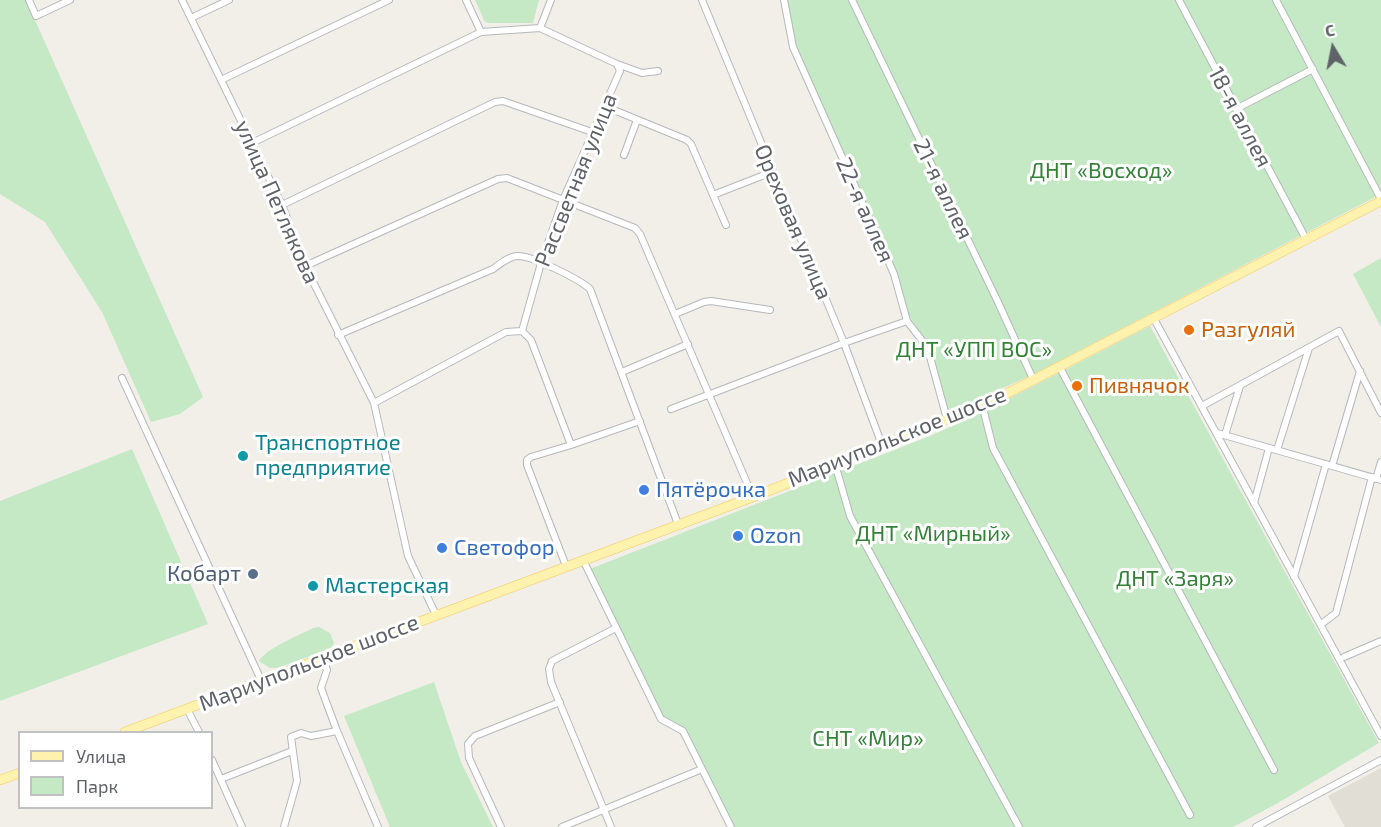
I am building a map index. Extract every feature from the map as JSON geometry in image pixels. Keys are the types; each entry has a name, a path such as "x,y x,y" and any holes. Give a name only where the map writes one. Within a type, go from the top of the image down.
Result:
{"main road":[{"name":"Мариупольское шоссе","path":"128,731 753,497 947,419 1059,366 1380,198"},
{"path":"0,780 18,774"}],"street":[{"path":"29,0 36,16 70,0"},
{"name":"улица Петлякова","path":"182,0 282,204 305,266 374,403 408,556 436,615"},
{"path":"191,18 229,0"},
{"path":"221,80 389,0"},
{"path":"466,0 482,32"},
{"path":"540,28 551,0"},
{"name":"Ореховая улица","path":"702,0 771,172 844,343 882,445"},
{"name":"22-я аллея","path":"784,0 793,47 894,274 907,321 924,343 930,357 947,419"},
{"name":"21-я аллея","path":"852,0 1033,379"},
{"name":"18-я аллея","path":"1179,0 1304,237"},
{"path":"1276,0 1380,198"},
{"path":"252,143 482,32 540,28 617,64 642,73 658,71"},
{"name":"Рассветная улица","path":"522,331 562,200 620,71 617,64"},
{"path":"1236,109 1313,69"},
{"path":"282,204 495,102 503,101 592,132"},
{"path":"604,106 687,140 691,144 726,225"},
{"path":"624,154 637,120"},
{"path":"712,195 771,172"},
{"path":"305,266 498,179 507,178 635,228 640,234 753,497"},
{"path":"338,335 494,269 508,259 518,256 541,263 582,282 590,289 678,524"},
{"path":"675,314 711,301 770,310"},
{"path":"1153,317 1381,736"},
{"path":"671,409 907,321"},
{"path":"374,403 506,332 522,331 531,340 571,445"},
{"path":"1202,406 1339,331 1381,413"},
{"path":"622,372 688,344"},
{"path":"1277,450 1309,348"},
{"path":"1059,366 1274,770"},
{"path":"1294,578 1360,371"},
{"path":"122,378 261,680"},
{"path":"1225,435 1240,386"},
{"path":"982,404 993,448 1191,815"},
{"path":"566,566 527,460 531,456 640,421"},
{"path":"1216,433 1376,478"},
{"path":"1254,503 1269,448"},
{"path":"1324,622 1336,613 1381,462"},
{"path":"836,464 850,516 1019,827"},
{"path":"583,560 661,719 683,731 731,827"},
{"path":"611,827 551,681 549,669 552,661 616,628"},
{"path":"1344,657 1381,641"},
{"path":"322,657 327,670 321,688 378,827"},
{"path":"501,827 469,758 468,744 475,736 560,702"},
{"path":"187,709 198,731"},
{"path":"284,827 297,782 291,736 301,733 311,736 337,731"},
{"path":"221,779 292,751"},
{"path":"1256,827 1381,760"},
{"path":"213,762 242,827"},
{"path":"562,827 702,769"}],"shaded area":[{"path":"1381,768 1381,827 1345,827 1328,796"}],"green space":[{"path":"0,0 26,0 203,397 180,414 151,422 102,312 45,222 0,194"},
{"path":"475,0 539,0 533,23 489,23 485,22"},
{"name":"ДНТ «Восход»","path":"782,0 1381,0 1381,194 1034,374 946,414 924,343 901,299 894,274 793,47"},
{"path":"1381,258 1381,327 1353,274"},
{"path":"1150,326 1379,743 1233,827 733,827 683,730 662,719 590,569 930,436 981,413"},
{"path":"132,449 208,624 0,701 0,501"},
{"path":"319,627 330,633 334,643 331,648 278,668 270,668 259,661 276,647"},
{"path":"434,682 461,762 493,827 390,827 344,716"}],"place":[{"name":"Разгуляй","path":"1189,330"},
{"name":"Пивнячок","path":"1077,386"},
{"name":"Транспортное предприятие","path":"243,456"},
{"name":"Пятёрочка","path":"644,490"},
{"name":"Ozon","path":"738,536"},
{"name":"Светофор","path":"442,548"},
{"name":"Кобарт","path":"253,574"},
{"name":"Мастерская","path":"313,586"}],"park label":[{"name":"ДНТ «УПП ВОС»","path":"974,350"},
{"name":"ДНТ «Мирный»","path":"933,534"},
{"name":"ДНТ «Заря»","path":"1175,579"},
{"name":"СНТ «Мир»","path":"868,739"}]}
